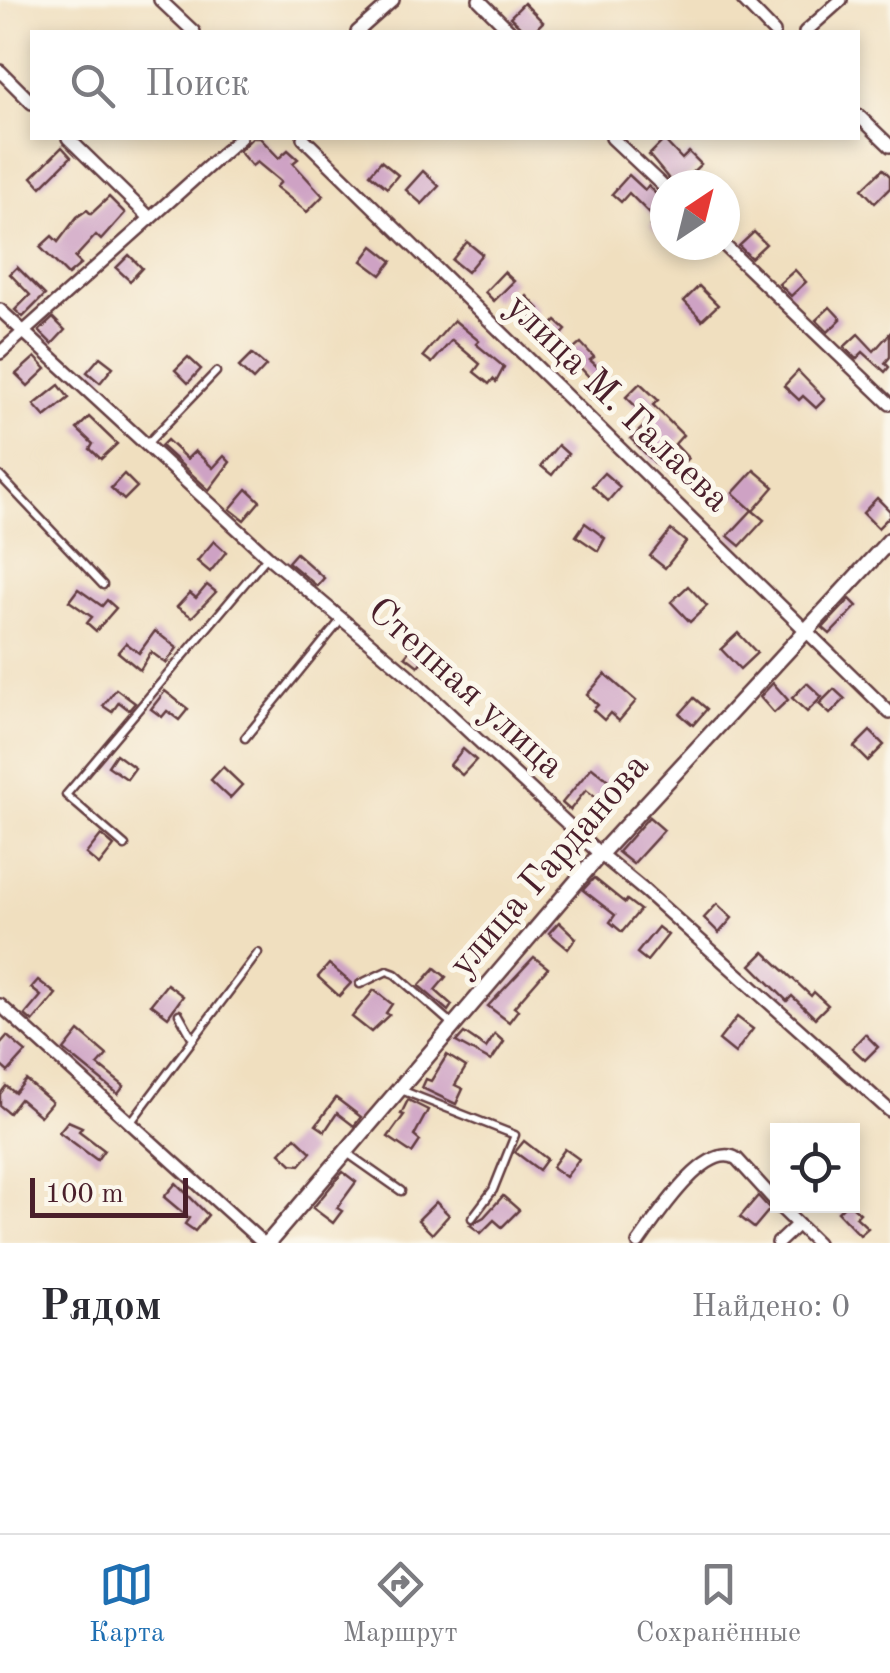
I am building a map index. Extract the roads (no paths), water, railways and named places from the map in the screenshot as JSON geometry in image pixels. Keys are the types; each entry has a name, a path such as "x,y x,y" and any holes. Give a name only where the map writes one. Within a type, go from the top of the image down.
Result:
{"street":[{"path":"160,0 192,30"},
{"path":"359,30 393,0"},
{"path":"479,0 508,30"},
{"path":"743,0 772,30"},
{"path":"807,30 841,0"},
{"path":"0,71 30,101"},
{"path":"860,117 890,146"},
{"path":"70,140 150,218"},
{"path":"0,353 238,140"},
{"name":"улица М. Галаева","path":"305,140 890,713"},
{"path":"614,140 650,174"},
{"path":"740,260 890,404"},
{"name":"Степная улица","path":"0,310 267,556 495,754 600,854 890,1111"},
{"name":"улица Гарданова","path":"266,1243 600,854 890,540"},
{"path":"0,1005 266,1243"},
{"path":"638,1243 708,1160 730,1155 770,1195"},
{"path":"786,1213 817,1243"},
{"path":"778,1243 797,1225"}],"lane":[{"path":"145,446 216,372"},
{"path":"0,476 103,585"},
{"path":"126,846 66,795 267,556"},
{"path":"245,738 342,619"},
{"path":"130,1123 258,953"},
{"path":"360,984 387,972 395,974 454,1026"},
{"path":"179,1014 193,1039"},
{"path":"400,1090 515,1135 494,1190 472,1218"},
{"path":"346,1153 401,1192"}]}
